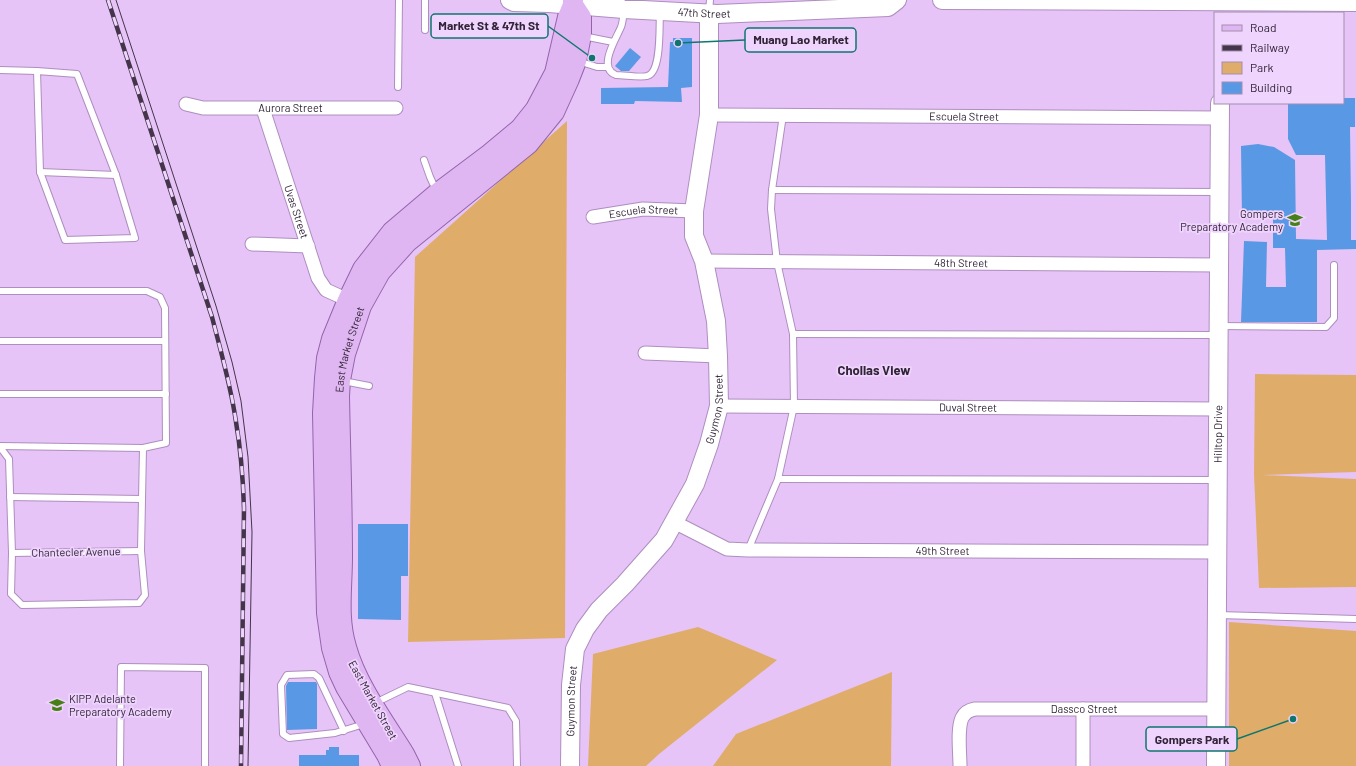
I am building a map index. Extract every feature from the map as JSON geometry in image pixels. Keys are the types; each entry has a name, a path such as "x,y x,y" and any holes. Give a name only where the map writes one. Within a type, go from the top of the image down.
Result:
{"main road":[{"name":"East Market Street","path":"392,766 370,713 346,648 341,629 340,610 342,558 340,380 345,354 361,306 380,272 407,242 528,144 554,112 576,61 581,35 581,17 573,2"},
{"name":"East Market Street","path":"410,766 404,754 346,687 339,672 332,648 327,614 323,413 324,378 327,358 332,339 363,269 392,232 438,193 490,154 520,129 536,109 555,73 568,16 573,2"},
{"path":"340,380 337,355 351,306 348,300"}],"street":[{"name":"47th Street","path":"510,0 514,2 573,2 624,10 660,11 710,7 717,14 888,7 897,0"},
{"path":"942,0 1086,0 1221,5 1325,4 1356,2"},
{"name":"Guymon Street","path":"570,766 571,685 575,650 585,629 599,610 625,584 664,540 695,484 709,444 719,406 716,321 704,261 694,236 694,211 708,115 710,7"},
{"name":"Aurora Street","path":"186,104 203,108 396,108"},
{"name":"Uvas Street","path":"263,108 318,278 326,290 348,300"},
{"name":"Escuela Street","path":"708,115 1220,110"},
{"name":"Hilltop Drive","path":"1216,766 1220,110"},
{"name":"Escuela Street","path":"593,217 642,210 694,211"},
{"path":"252,244 308,246"},
{"name":"48th Street","path":"704,261 1219,265"},
{"path":"645,353 718,356"},
{"name":"Duval Street","path":"719,406 1218,409"},
{"name":"49th Street","path":"674,522 727,549 1217,552"},
{"name":"Dassco Street","path":"960,766 960,724 962,716 968,711 974,709 1216,709"},
{"path":"1083,709 1083,766"}],"lane":[{"path":"398,87 399,0"},
{"path":"425,0 425,30"},
{"path":"624,10 622,25 613,42 609,54 608,67 612,73 616,75 648,76 654,72 658,60 660,11"},
{"path":"581,35 613,42"},
{"path":"576,61 597,67 608,67"},
{"path":"0,70 37,71 78,74 116,175 135,238 64,240 40,172 37,71"},
{"path":"748,550 778,479 794,406 793,334 777,262 771,209 772,190 783,115"},
{"path":"424,160 438,193"},
{"path":"40,172 116,175"},
{"path":"772,190 1219,192"},
{"path":"793,334 1218,331 1326,327 1334,318 1334,265"},
{"path":"0,291 146,291 160,297 165,308 166,394 166,443 143,448 0,446"},
{"path":"0,342 165,342"},
{"path":"340,380 369,386"},
{"path":"0,394 166,394"},
{"path":"0,446 9,459 12,553 11,594 22,605 139,603 145,595 141,551 143,448"},
{"path":"778,479 1217,480"},
{"path":"10,497 141,499"},
{"name":"Chantecler Avenue","path":"12,553 141,551"},
{"path":"1217,615 1356,619"},
{"path":"120,766 121,667 205,668 205,766"},
{"path":"344,731 319,678 314,674 287,675 281,685 283,734 289,738 344,731 408,687 508,708 516,721 517,766"},
{"path":"435,693 458,766"}],"green space":[{"path":"567,121 565,638 408,642 415,257"},
{"path":"1255,374 1356,375 1356,472 1262,475 1356,479 1356,587 1259,588 1254,474"},
{"path":"1229,622 1356,631 1356,766 1229,766"},
{"path":"698,627 777,660 646,766 588,766 593,654"},
{"path":"892,672 891,766 713,766 736,734"}],"building":[{"path":"673,38 692,38 692,87 681,88 682,102 635,101 634,104 601,104 601,88 668,87 670,42 673,42"},
{"path":"630,48 641,57 629,71 621,71 615,66"},
{"path":"1344,98 1355,98 1355,127 1350,127 1351,240 1356,240 1356,249 1317,250 1317,322 1241,322 1244,241 1267,242 1266,287 1286,287 1285,248 1273,248 1273,218 1242,219 1241,146 1258,144 1274,147 1295,160 1296,239 1327,240 1325,155 1296,155 1288,139 1288,104 1344,104"},
{"path":"358,524 408,524 408,576 401,576 401,620 358,619"},
{"path":"288,682 316,682 317,729 287,730 286,686"},
{"path":"329,747 339,747 339,755 359,755 359,766 299,766 299,755 326,755 326,750 329,750"}],"tram line":[{"path":"116,0 216,306 232,362 241,401 248,457 252,532 248,766"}],"railway":[{"path":"108,0 212,317 226,369 234,409 238,433 244,508 241,766"}],"place":[{"name":"Muang Lao Market","path":"678,43"},
{"name":"Market St & 47th St","path":"592,58"},
{"name":"Gompers Preparatory Academy","path":"1295,220"},
{"name":"KIPP Adelante Preparatory Academy","path":"57,705"},
{"name":"Gompers Park","path":"1293,719"}],"district":[{"name":"Chollas View","path":"874,370"}]}
